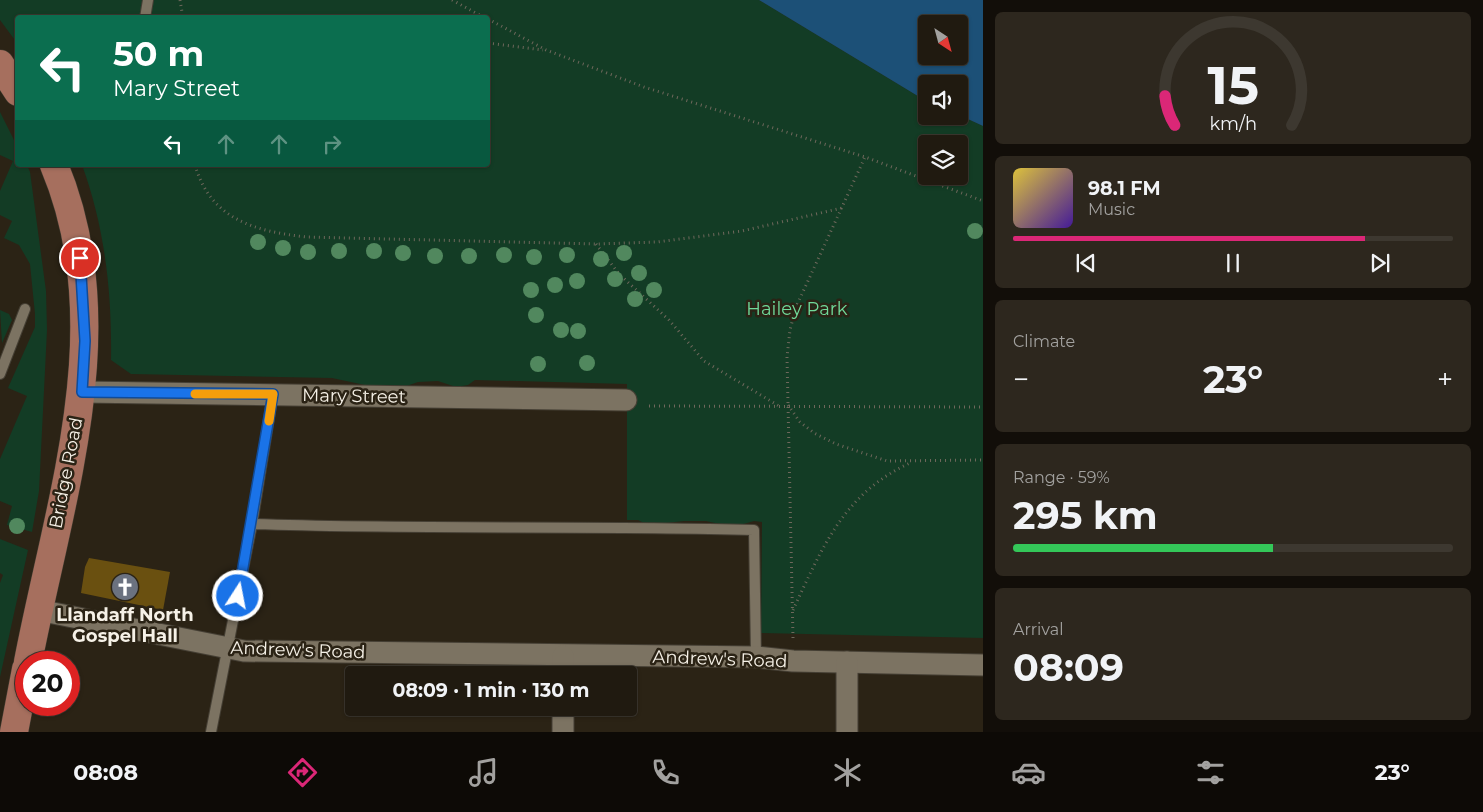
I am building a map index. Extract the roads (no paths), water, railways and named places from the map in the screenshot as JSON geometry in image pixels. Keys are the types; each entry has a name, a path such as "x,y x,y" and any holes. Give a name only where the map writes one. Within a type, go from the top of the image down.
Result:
{"main road":[{"path":"0,64 15,87"},
{"name":"Bridge Road","path":"30,651 66,484 82,392 85,341 80,258 72,220 55,167"},
{"path":"14,732 17,716"}],"street":[{"name":"Mary Street","path":"82,392 626,400"},
{"name":"Andrew's Road","path":"38,610 228,649 563,666 756,657 793,661 983,665"},
{"path":"847,662 847,732"},
{"path":"562,732 563,716"}],"lane":[{"path":"146,15 148,0"},
{"path":"0,374 25,309"},
{"path":"210,732 252,524 273,394"},
{"path":"252,524 358,528 628,526 754,530 756,657"}],"water":[{"path":"759,0 983,0 983,126 968,119 968,75 918,75 918,96"}],"place":[{"name":"Llandaff North Gospel Hall","path":"125,587"}],"park label":[{"name":"Hailey Park","path":"797,309"}]}
